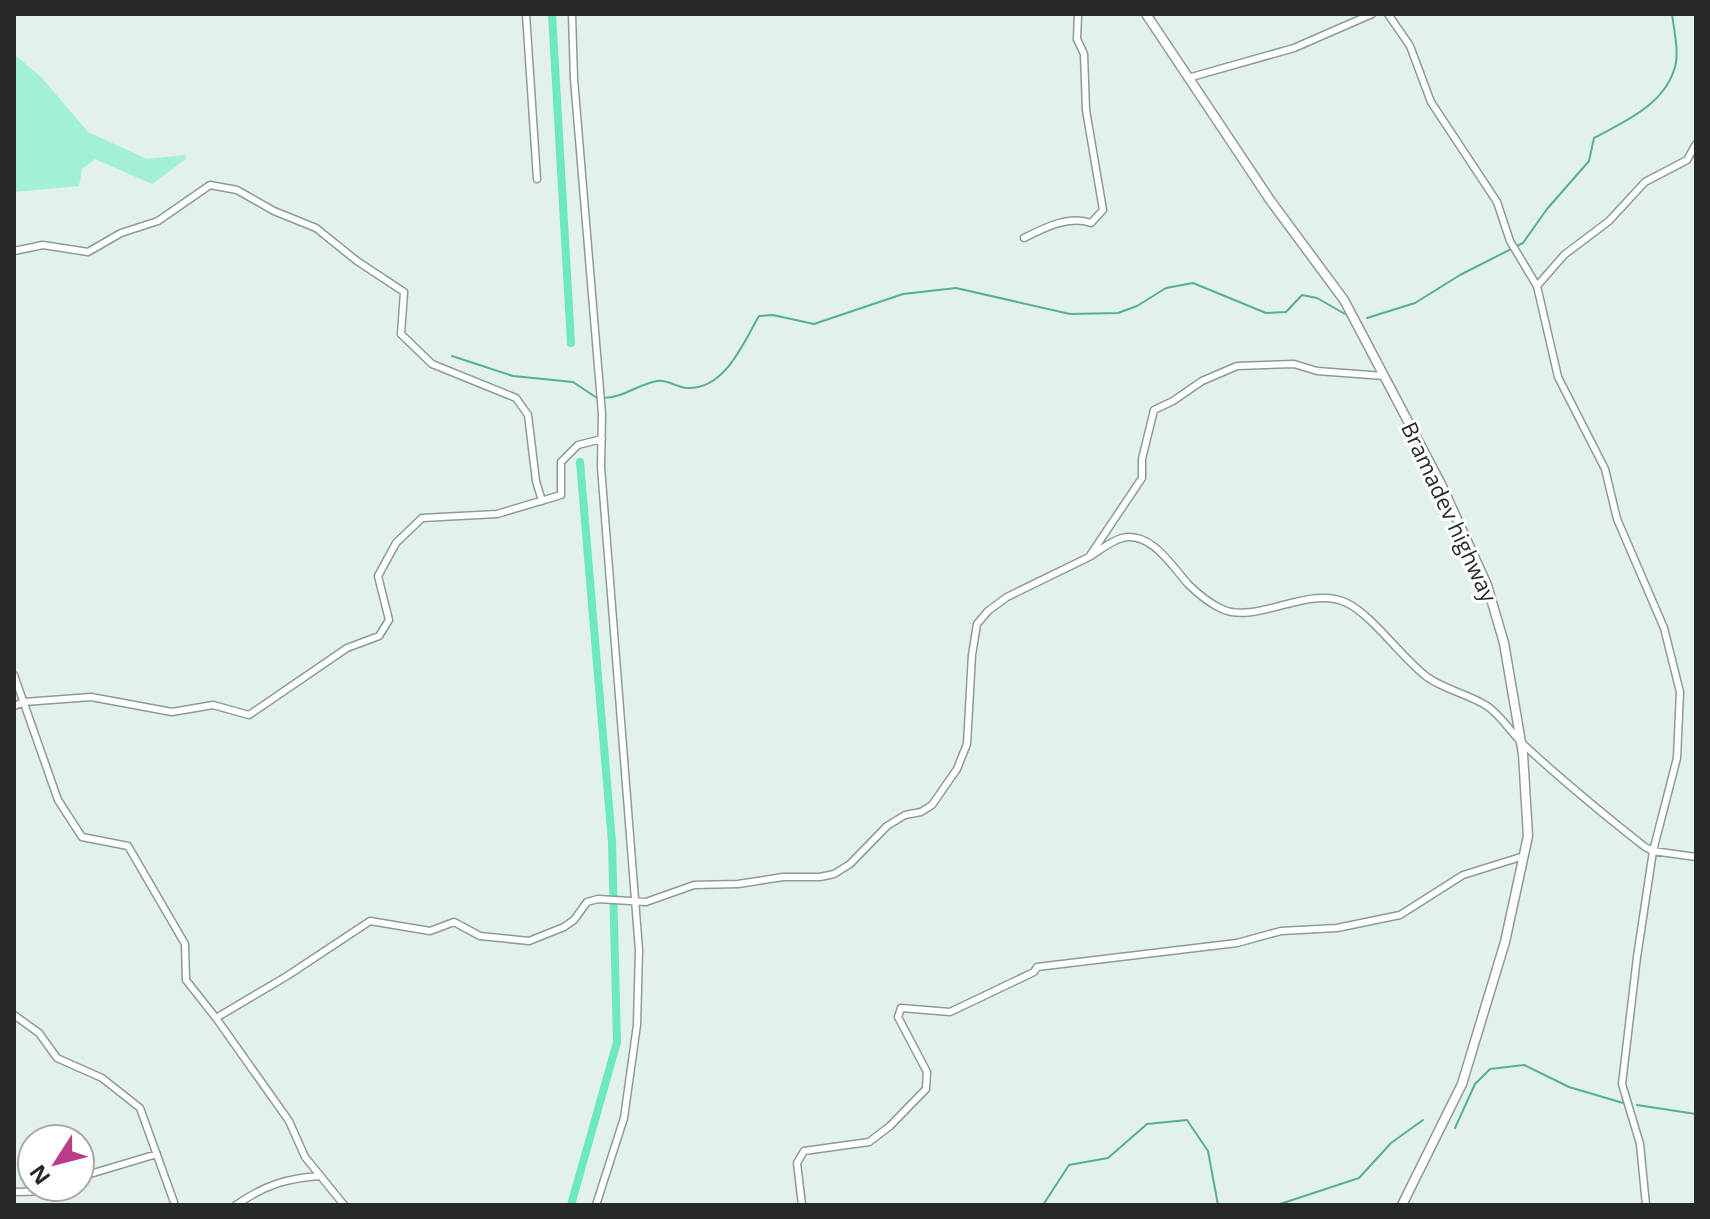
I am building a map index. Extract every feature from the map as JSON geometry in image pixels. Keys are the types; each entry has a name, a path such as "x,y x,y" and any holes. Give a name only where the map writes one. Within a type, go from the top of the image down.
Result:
{"street":[{"path":"526,14 537,179"},
{"path":"572,14 574,79 602,414 601,467 639,950 637,1025 624,1118 596,1205"},
{"path":"1024,238 1078,218 1091,223 1103,210 1086,110 1084,54 1077,39 1078,14"},
{"name":"Bramadev highway","path":"1146,14 1270,200 1344,300 1441,484 1487,585 1504,643 1522,743 1528,836 1505,942 1462,1084 1402,1205"},
{"path":"1188,78 1294,48 1372,14"},
{"path":"1388,14 1410,46 1431,102 1497,202 1510,241 1537,286 1558,377 1605,469 1617,519 1664,628 1680,692 1677,758 1653,851 1622,1084 1640,1144 1646,1205"},
{"path":"1537,286 1564,255 1609,221 1645,182 1687,160 1696,144"},
{"path":"14,251 43,245 88,252 121,233 158,221 210,185 237,190 274,211 316,228 357,261 404,292 401,334 432,364 516,398 528,415 536,481 542,501"},
{"path":"1089,557 1142,478 1142,459 1154,410 1202,381 1237,366 1294,364 1317,371 1384,376"},
{"path":"14,706 24,702 91,697 172,712 213,705 249,715 347,648 379,636 389,620 378,576 396,543 422,518 497,514 561,495 561,462 578,445 602,439"},
{"path":"216,1018 370,921 430,931 454,922 480,936 529,941 564,927 574,920 587,902 598,899 646,902 694,885 738,884 834,874 850,864 887,826 932,805 957,769 967,744 972,655 977,624 988,611 1007,597 1119,539 1131,537 1167,556 1191,586 1219,608 1233,614 1291,602 1345,601 1429,678 1486,705 1513,730 1522,743 1599,812 1653,851 1696,857"},
{"path":"14,675 58,800 82,837 128,846 185,944 186,980 289,1121 305,1157 344,1205"},
{"path":"802,1205 797,1163 804,1151 869,1142 890,1126 926,1089 927,1072 898,1017 901,1008 950,1012 1034,972 1037,967 1237,943 1281,931 1337,928 1400,915 1463,875 1524,856"},
{"path":"14,1015 39,1033 57,1058 102,1078 140,1108 175,1205"},
{"path":"96,1172 157,1154"},
{"path":"236,1205 256,1191 291,1178 322,1176"}],"green space":[{"path":"14,54 42,78 88,132 147,159 185,155 186,159 152,184 95,159 82,169 79,186 14,192"}],"waterway":[{"path":"552,14 571,343"},
{"path":"1367,318 1415,303 1460,275 1523,243 1547,209 1589,161 1594,138 1652,103 1669,82 1676,57 1672,14"},
{"path":"604,398 657,381 687,388 700,387 712,381 731,363 759,316 773,315 814,324 903,294 956,288 1070,314 1118,313 1137,306 1166,288 1193,283 1266,313 1286,312 1302,295 1317,298 1345,314"},
{"path":"452,356 513,376 573,382 597,398"},
{"path":"571,1205 617,1042 612,842 580,462"},
{"path":"1455,1128 1475,1084 1490,1069 1524,1065 1569,1087 1623,1103"},
{"path":"1637,1105 1696,1114"},
{"path":"1043,1205 1069,1165 1108,1158 1147,1124 1187,1120 1208,1151 1218,1205"},
{"path":"1277,1205 1359,1178 1391,1143 1423,1120"}]}
